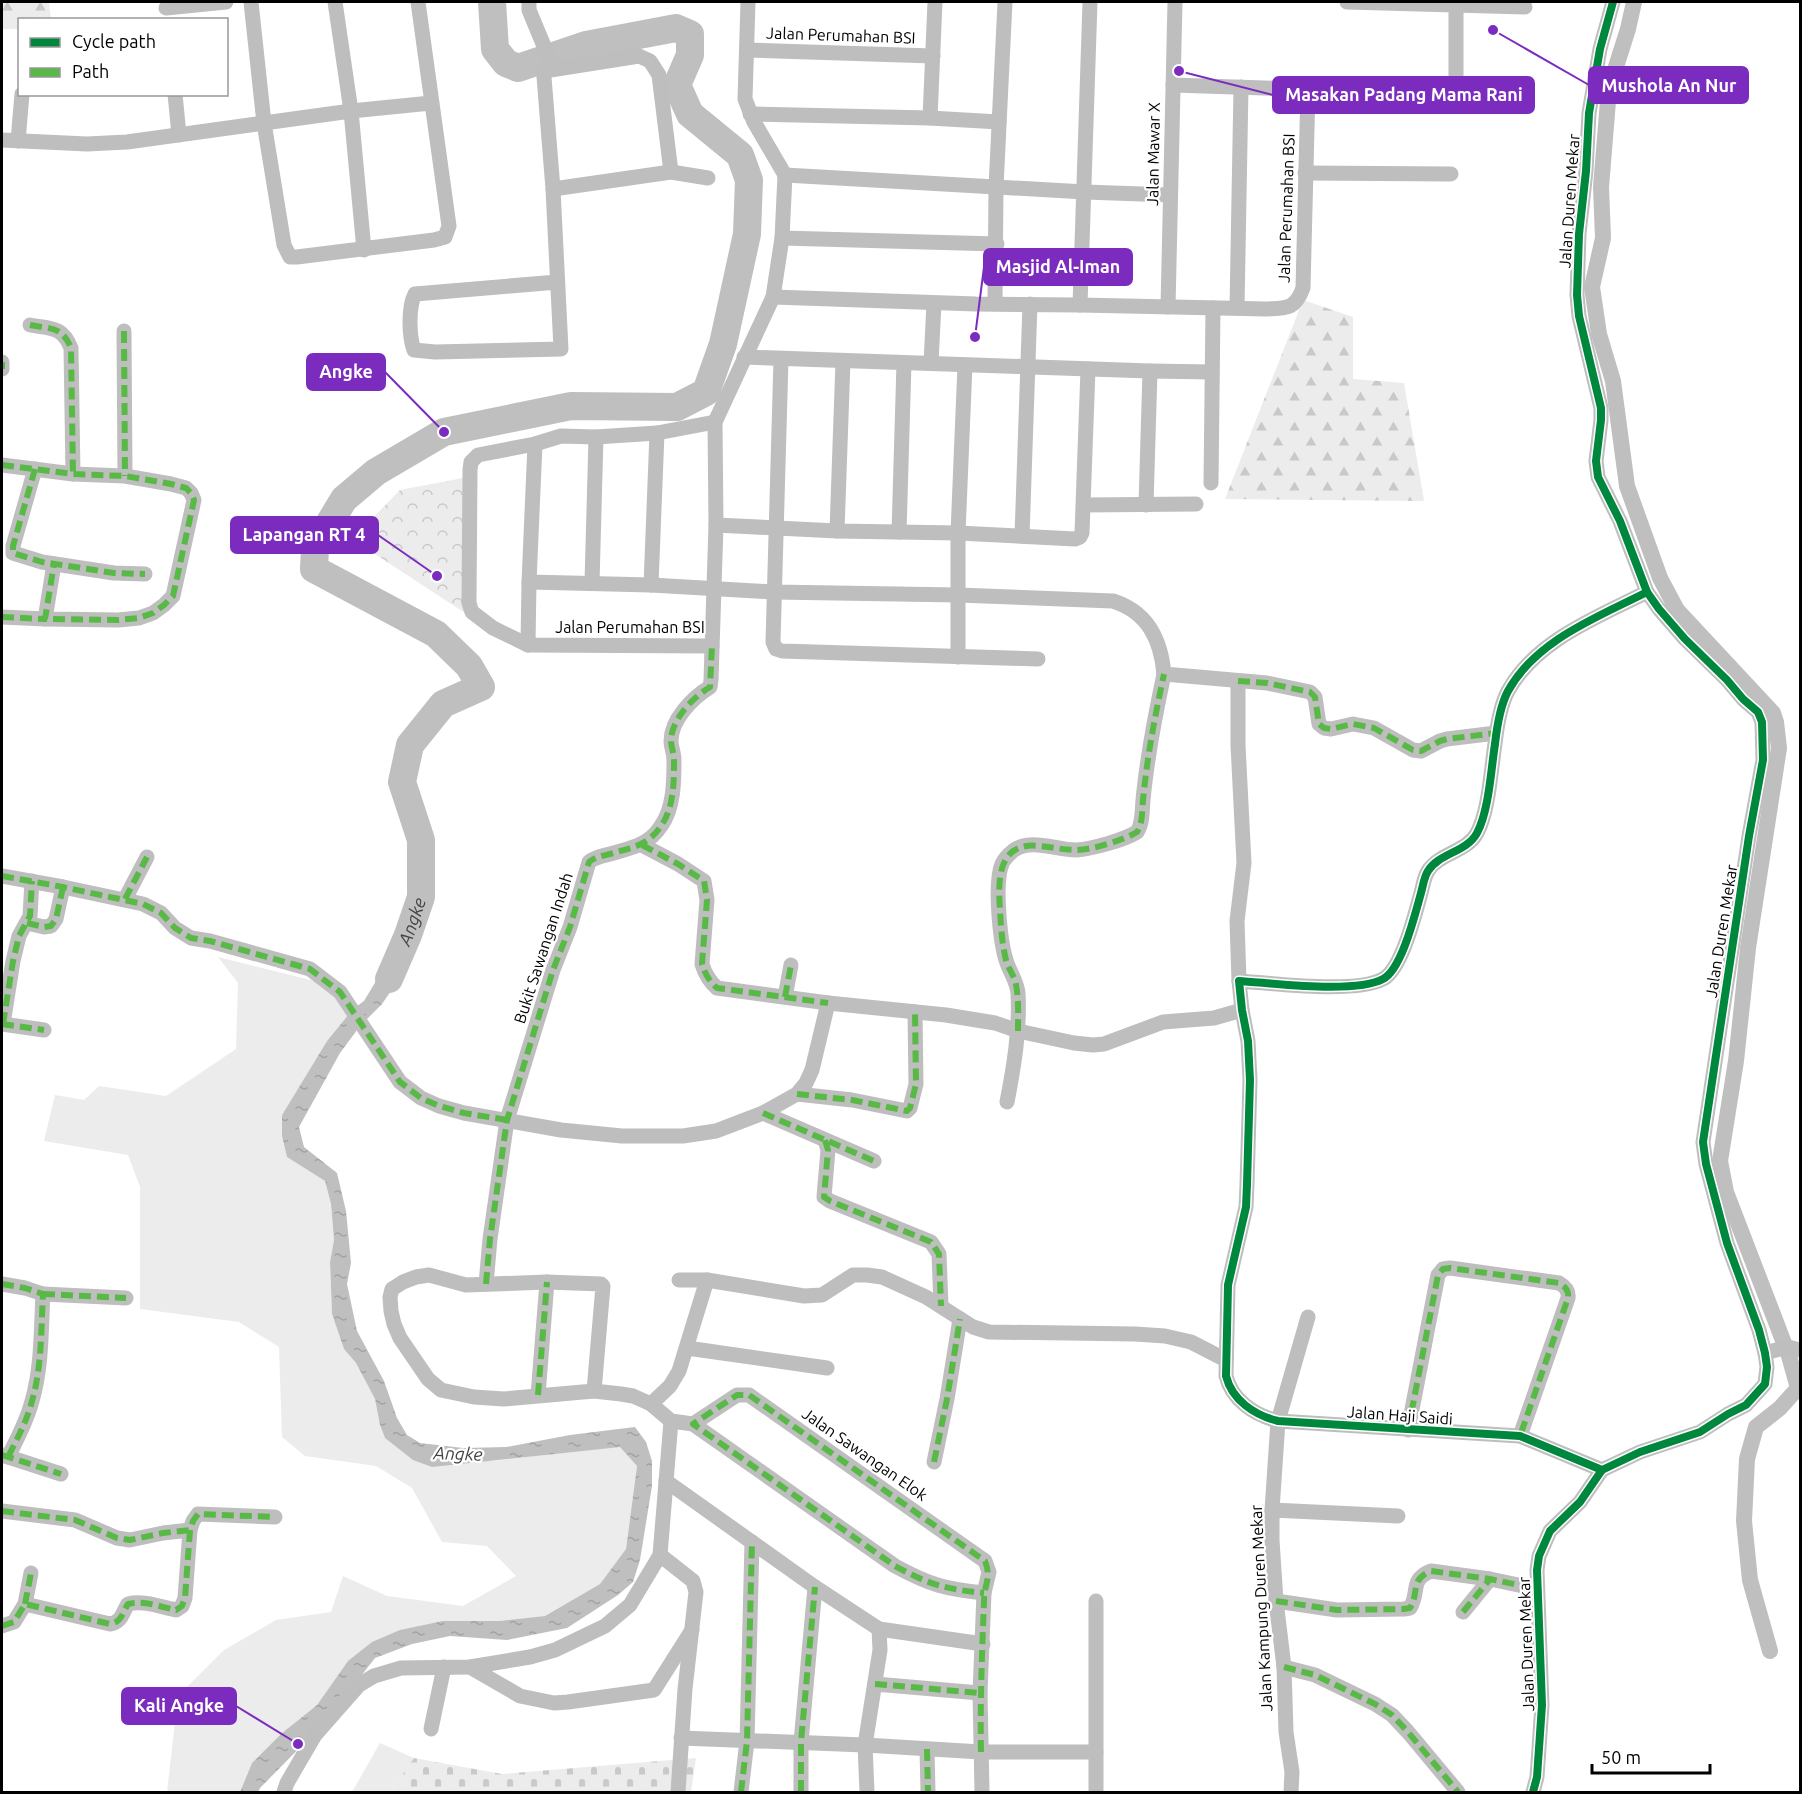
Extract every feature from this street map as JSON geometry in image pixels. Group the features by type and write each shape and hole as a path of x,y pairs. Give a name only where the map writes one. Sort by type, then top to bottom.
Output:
{"street":[{"path":"167,10 225,2"},
{"path":"251,2 264,123 284,245 290,256 297,257 434,240 445,237 448,232 417,2"},
{"path":"335,2 351,111 364,250"},
{"path":"529,2 529,10 543,42 548,67 544,82 553,189 558,282 561,349 435,352 414,350 410,340 411,300 415,294 558,282"},
{"name":"Jalan Perumahan BSI","path":"748,2 745,99 750,114"},
{"name":"Jalan Perumahan BSI","path":"930,118 934,2"},
{"path":"995,304 996,187 1005,2"},
{"path":"1080,305 1090,2"},
{"name":"Jalan Mawar X","path":"1168,307 1175,2"},
{"path":"1347,2 1525,7"},
{"name":"Jalan Duren Mekar","path":"1533,1792 1537,1777 1542,1705 1537,1570 1539,1556 1550,1531 1580,1502 1602,1470 1640,1452 1700,1432 1746,1405 1765,1384 1767,1367 1767,1352 1727,1244 1706,1164 1703,1142 1749,836 1764,760 1762,722 1758,712 1685,639 1647,592 1620,520 1598,477 1596,461 1601,408 1579,316 1577,295 1579,234 1589,113 1612,2"},
{"path":"1456,6 1456,94"},
{"name":"Jalan Perumahan BSI","path":"748,50 933,56"},
{"path":"548,67 639,56 650,61 659,75 671,172"},
{"path":"1173,85 1521,96"},
{"path":"1237,308 1240,87"},
{"name":"Jalan Perumahan BSI","path":"773,297 934,303 1213,308 1291,307 1298,300 1303,288 1308,89"},
{"path":"18,141 22,96"},
{"path":"175,96 179,135"},
{"path":"2,140 87,144 127,142 351,111 431,103"},
{"path":"750,114 999,122"},
{"path":"750,114 785,176 1170,195"},
{"path":"553,189 671,172 708,178"},
{"path":"1305,173 1451,174"},
{"name":"Jalan Perumahan BSI","path":"715,422 657,434 561,436 535,444 478,455 471,462 470,470 469,603 472,612 499,633 528,645 712,646 716,525 715,422 773,297 782,237 785,176"},
{"path":"782,237 997,244"},
{"path":"931,363 934,303"},
{"path":"1022,536 1030,304"},
{"path":"1211,483 1213,308"},
{"path":"30,325 59,330 67,338 71,348 73,474"},
{"path":"124,331 125,476"},
{"path":"744,357 1212,372"},
{"path":"782,359 774,592 773,642 776,649 1038,659"},
{"path":"837,531 843,361"},
{"path":"899,532 904,363"},
{"path":"958,657 958,532 965,365"},
{"path":"716,525 837,531 958,532 1075,539 1080,537 1084,505 1088,369"},
{"path":"1146,505 1150,371"},
{"path":"651,585 657,434"},
{"path":"592,583 596,437"},
{"path":"528,645 535,444"},
{"path":"2,465 73,474 125,476 171,484 186,489 194,500 174,596 153,613 139,618 118,620 2,617"},
{"path":"35,470 13,550 15,554 54,564 114,573 145,574"},
{"path":"1084,505 1196,504"},
{"path":"45,619 54,564"},
{"path":"529,582 651,585 774,592 958,595 1113,601 1126,605 1147,622 1156,639 1164,674 1152,726 1141,823 1137,832 1083,849 1022,846 1006,857 1001,866 998,887 1002,937 1007,963 1017,986 1018,1031 1007,1102"},
{"path":"1239,981 1323,987 1367,985 1385,978 1398,963 1428,871 1440,859 1464,847 1477,834 1485,814 1496,733 1508,692 1519,674 1541,652 1567,633 1647,592"},
{"path":"712,646 710,687 684,709 671,740 674,758 670,805 661,827 642,845 678,864 704,882 707,900 702,964 704,972 717,988 995,1023 1018,1031 1074,1043 1100,1045 1163,1022 1214,1018 1242,1010"},
{"path":"1164,674 1267,683 1310,692 1315,697 1319,724 1324,728 1331,729 1353,724 1374,728 1413,750 1421,751 1447,739 1496,733"},
{"path":"679,1280 707,1280 804,1296 822,1295 853,1275 882,1277 926,1297 973,1327 989,1332 1166,1336 1191,1342 1226,1360 1228,1285 1241,1234 1247,1196 1250,1080 1248,1041 1239,981 1237,921 1244,863 1238,745 1238,681"},
{"name":"Bukit Sawangan Indah","path":"486,1284 507,1120 589,862 597,857 642,845"},
{"path":"125,899 147,857"},
{"path":"2,876 125,899 154,908 175,928 191,938 210,941 310,969 340,992 400,1082 421,1098 464,1113 561,1130 612,1136 683,1136 716,1131 764,1113 797,1094 806,1083 812,1070 828,1003"},
{"path":"32,881 30,916 19,936 2,1024 44,1030"},
{"path":"27,923 44,927 51,926 56,919 63,887"},
{"path":"785,998 790,965"},
{"path":"797,1094 852,1100 907,1111 910,1108 916,1084 915,1012"},
{"path":"764,1113 874,1161"},
{"path":"825,1140 828,1150 824,1197 931,1242 939,1254 941,1306"},
{"path":"1408,1430 1435,1284 1443,1269 1450,1268 1559,1283 1568,1290 1568,1298 1520,1436"},
{"path":"594,1392 603,1286 547,1282 466,1285 429,1275 416,1276 392,1289 390,1297 394,1324 400,1338 428,1379 441,1390 474,1398 504,1399 594,1392 633,1396 651,1404 671,1421 693,1424 895,1566 937,1586 984,1593"},
{"path":"651,1404 670,1386 679,1371 707,1280"},
{"path":"538,1395 547,1282"},
{"path":"2,1284 25,1287 43,1294 126,1298"},
{"path":"43,1294 38,1372 33,1400 28,1416 5,1456 61,1474"},
{"name":"Jalan Kampung Duren Mekar","path":"1292,1792 1292,1772 1286,1732 1284,1667 1276,1601 1272,1510 1278,1421 1308,1317"},
{"path":"934,1462 960,1318"},
{"path":"687,1348 827,1368"},
{"path":"1767,1352 1794,1348"},
{"name":"Jalan Haji Saidi","path":"1226,1360 1227,1382 1234,1396 1258,1414 1278,1421 1520,1436 1602,1470"},
{"name":"Jalan Sawangan Elok","path":"693,1424 737,1395 749,1395 985,1561 989,1572 984,1593 980,1692 982,1792"},
{"path":"284,1792 315,1735 358,1685 374,1676 401,1668 470,1667 555,1650 605,1626 630,1605 660,1555 671,1421"},
{"path":"666,1481 814,1587 879,1629 983,1644"},
{"path":"1272,1510 1398,1516"},
{"path":"2,1511 75,1521 117,1539 130,1540 190,1530"},
{"path":"25,1604 110,1624 120,1619 128,1604 141,1602 176,1610 182,1606 185,1598 190,1530 192,1521 198,1514 275,1517"},
{"path":"741,1792 747,1741 752,1542"},
{"path":"660,1555 693,1581 696,1592 685,1689 678,1792"},
{"path":"1276,1601 1337,1610 1410,1608 1418,1579 1431,1571 1490,1579 1537,1589"},
{"path":"2,1626 14,1622 25,1604 31,1573"},
{"path":"1463,1612 1490,1579"},
{"path":"801,1792 801,1742 814,1587"},
{"path":"1096,1601 1096,1792"},
{"path":"867,1792 865,1745 880,1650 879,1629"},
{"path":"654,1690 692,1630"},
{"path":"470,1667 520,1696 554,1703 654,1690 685,1689"},
{"path":"1284,1667 1315,1674 1392,1715 1458,1792"},
{"path":"431,1729 444,1668"},
{"path":"875,1684 980,1692"},
{"path":"681,1738 981,1752 1096,1752"},
{"path":"927,1749 928,1792"}],"green space":[{"path":"2,2 49,2 51,18 18,18 18,29 2,29"},
{"path":"1303,300 1353,317 1353,379 1404,383 1424,501 1225,499"},
{"path":"463,478 465,613 352,539 400,490"},
{"path":"218,957 323,983 353,1009 327,1041 282,1115 282,1136 287,1157 325,1181 331,1204 334,1240 330,1262 332,1314 344,1349 356,1363 375,1399 385,1438 493,1461 620,1446 637,1466 626,1549 600,1584 545,1616 499,1621 348,1661 317,1705 281,1734 252,1763 240,1792 167,1792 178,1696 224,1650 276,1620 331,1612 343,1576 387,1596 463,1606 516,1576 487,1546 442,1542 412,1488 376,1466 305,1456 282,1437 279,1347 239,1322 140,1309 140,1187 128,1155 44,1141 55,1095 84,1100 99,1086 166,1096 236,1049 238,983"},
{"path":"380,1743 414,1758 391,1792 352,1792"},
{"path":"414,1758 502,1774 696,1758 691,1792 391,1792"}],"water":[{"path":"400,941 409,946 395,985 382,1004 360,1026 340,1053 299,1127 304,1147 337,1173 346,1211 351,1263 347,1284 357,1331 384,1381 397,1418 407,1435 420,1443 463,1448 506,1447 570,1435 635,1427 646,1442 652,1461 652,1486 640,1560 633,1582 618,1595 567,1628 507,1640 450,1636 412,1644 375,1658 325,1722 258,1792 240,1792 252,1763 281,1734 317,1705 348,1661 372,1642 400,1630 443,1621 499,1621 545,1616 600,1584 626,1549 637,1466 620,1447 432,1467 413,1460 385,1438 375,1399 356,1363 344,1349 332,1314 330,1262 334,1240 331,1204 325,1181 287,1157 282,1136 282,1115 327,1041 353,1009 364,1001"}],"waterway":[{"name":"Angke","path":"389,979 421,897 421,840 402,782 410,745 443,704 481,687 469,666 436,634 314,569 315,547 344,499 376,472 444,432 571,406 677,407 706,392 723,344 747,234 749,180 740,155 690,114 677,85 690,55 690,34 676,28 586,45 518,68 506,63 495,49 492,2"},
{"path":"1634,2 1609,89 1601,187 1603,238 1592,287 1599,334 1613,381 1627,486 1660,578 1677,610 1773,713 1779,748 1748,948 1736,1061 1720,1161 1726,1192 1789,1356 1798,1388 1780,1408 1756,1427 1747,1459 1744,1521 1750,1580 1770,1651"}],"marked path":[{"path":"30,325 60,332 71,348 73,474"},
{"path":"124,331 125,476"},
{"path":"2,362 2,369"},
{"path":"2,465 73,474 125,476 171,484 186,488 191,493 194,500 173,596 153,613 139,618 118,620 45,619 54,564"},
{"path":"35,469 13,553 42,562 114,573 145,574"},
{"path":"2,617 45,619"},
{"path":"486,1284 507,1120 589,862 644,842 656,833 665,819 671,803 673,785 672,733 684,710 710,687 712,646"},
{"path":"1018,1031 1017,991 1006,960 1001,929 999,887 1003,865 1015,850 1026,846 1083,850 1108,844 1137,832 1141,821 1149,752 1164,674"},
{"path":"1238,681 1267,683 1310,692 1315,697 1319,724 1324,728 1331,729 1353,724 1374,728 1413,750 1421,751 1447,739 1496,733"},
{"path":"642,845 704,881 707,900 702,964 704,971 717,988 828,1003"},
{"path":"125,899 147,857"},
{"path":"2,876 143,904 161,913 175,928 191,938 210,941 310,969 340,992 400,1082 421,1098 439,1106 464,1113 507,1120"},
{"path":"3,1024 19,936 30,916 32,881"},
{"path":"27,923 44,927 51,926 56,919 63,887"},
{"path":"785,997 791,965"},
{"path":"797,1094 852,1100 907,1111 910,1108 916,1084 915,1012"},
{"path":"2,1024 44,1030"},
{"path":"763,1113 874,1161"},
{"path":"825,1140 828,1150 824,1197 931,1242 939,1254 941,1306"},
{"path":"1408,1430 1438,1275 1443,1269 1450,1268 1559,1283 1567,1291 1568,1298 1520,1436"},
{"path":"538,1395 547,1282"},
{"path":"2,1284 43,1294 38,1375 22,1430 8,1457"},
{"path":"43,1294 126,1298"},
{"path":"934,1462 960,1319"},
{"path":"981,1752 983,1621 984,1596 988,1577 985,1561 749,1395 737,1395 693,1424 895,1566 938,1585 984,1593"},
{"path":"2,1455 61,1474"},
{"path":"2,1511 75,1520 117,1538 130,1540 190,1530"},
{"path":"2,1626 14,1622 25,1604 110,1624 119,1619 128,1604 146,1603 176,1610 182,1606 185,1598 190,1530 198,1514 275,1517"},
{"path":"741,1792 747,1741 752,1542"},
{"path":"1276,1601 1337,1610 1410,1608 1417,1582 1431,1571 1490,1579 1537,1589"},
{"path":"25,1604 31,1573"},
{"path":"1463,1612 1490,1579"},
{"path":"801,1792 801,1742 815,1587"},
{"path":"1284,1667 1315,1675 1375,1704 1392,1715 1458,1792"},
{"path":"875,1684 980,1693"},
{"path":"927,1749 928,1792"}],"cycle path":[{"path":"1533,1792 1537,1777 1542,1705 1537,1570 1539,1556 1550,1531 1580,1502 1602,1470 1640,1452 1700,1432 1746,1405 1765,1384 1767,1367 1759,1330 1727,1243 1706,1164 1703,1142 1749,836 1763,760 1762,722 1758,712 1685,639 1647,592 1620,521 1598,477 1596,461 1601,408 1579,316 1577,295 1579,234 1589,113 1600,49 1613,2"},
{"path":"1602,1470 1520,1436 1278,1421 1261,1415 1245,1405 1233,1392 1226,1376 1228,1285 1246,1207 1250,1080 1248,1041 1239,981 1334,987 1353,986 1383,979 1390,973 1407,940 1428,871 1439,860 1467,844 1477,833 1481,824 1487,802 1501,710 1508,691 1520,673 1551,644 1589,621 1647,592"}],"place":[{"name":"Mushola An Nur","path":"1493,30"},
{"name":"Masakan Padang Mama Rani","path":"1179,71"},
{"name":"Masjid Al-Iman","path":"975,337"},
{"name":"Angke","path":"444,432"},
{"name":"Lapangan RT 4","path":"437,576"},
{"name":"Kali Angke","path":"298,1744"}]}
